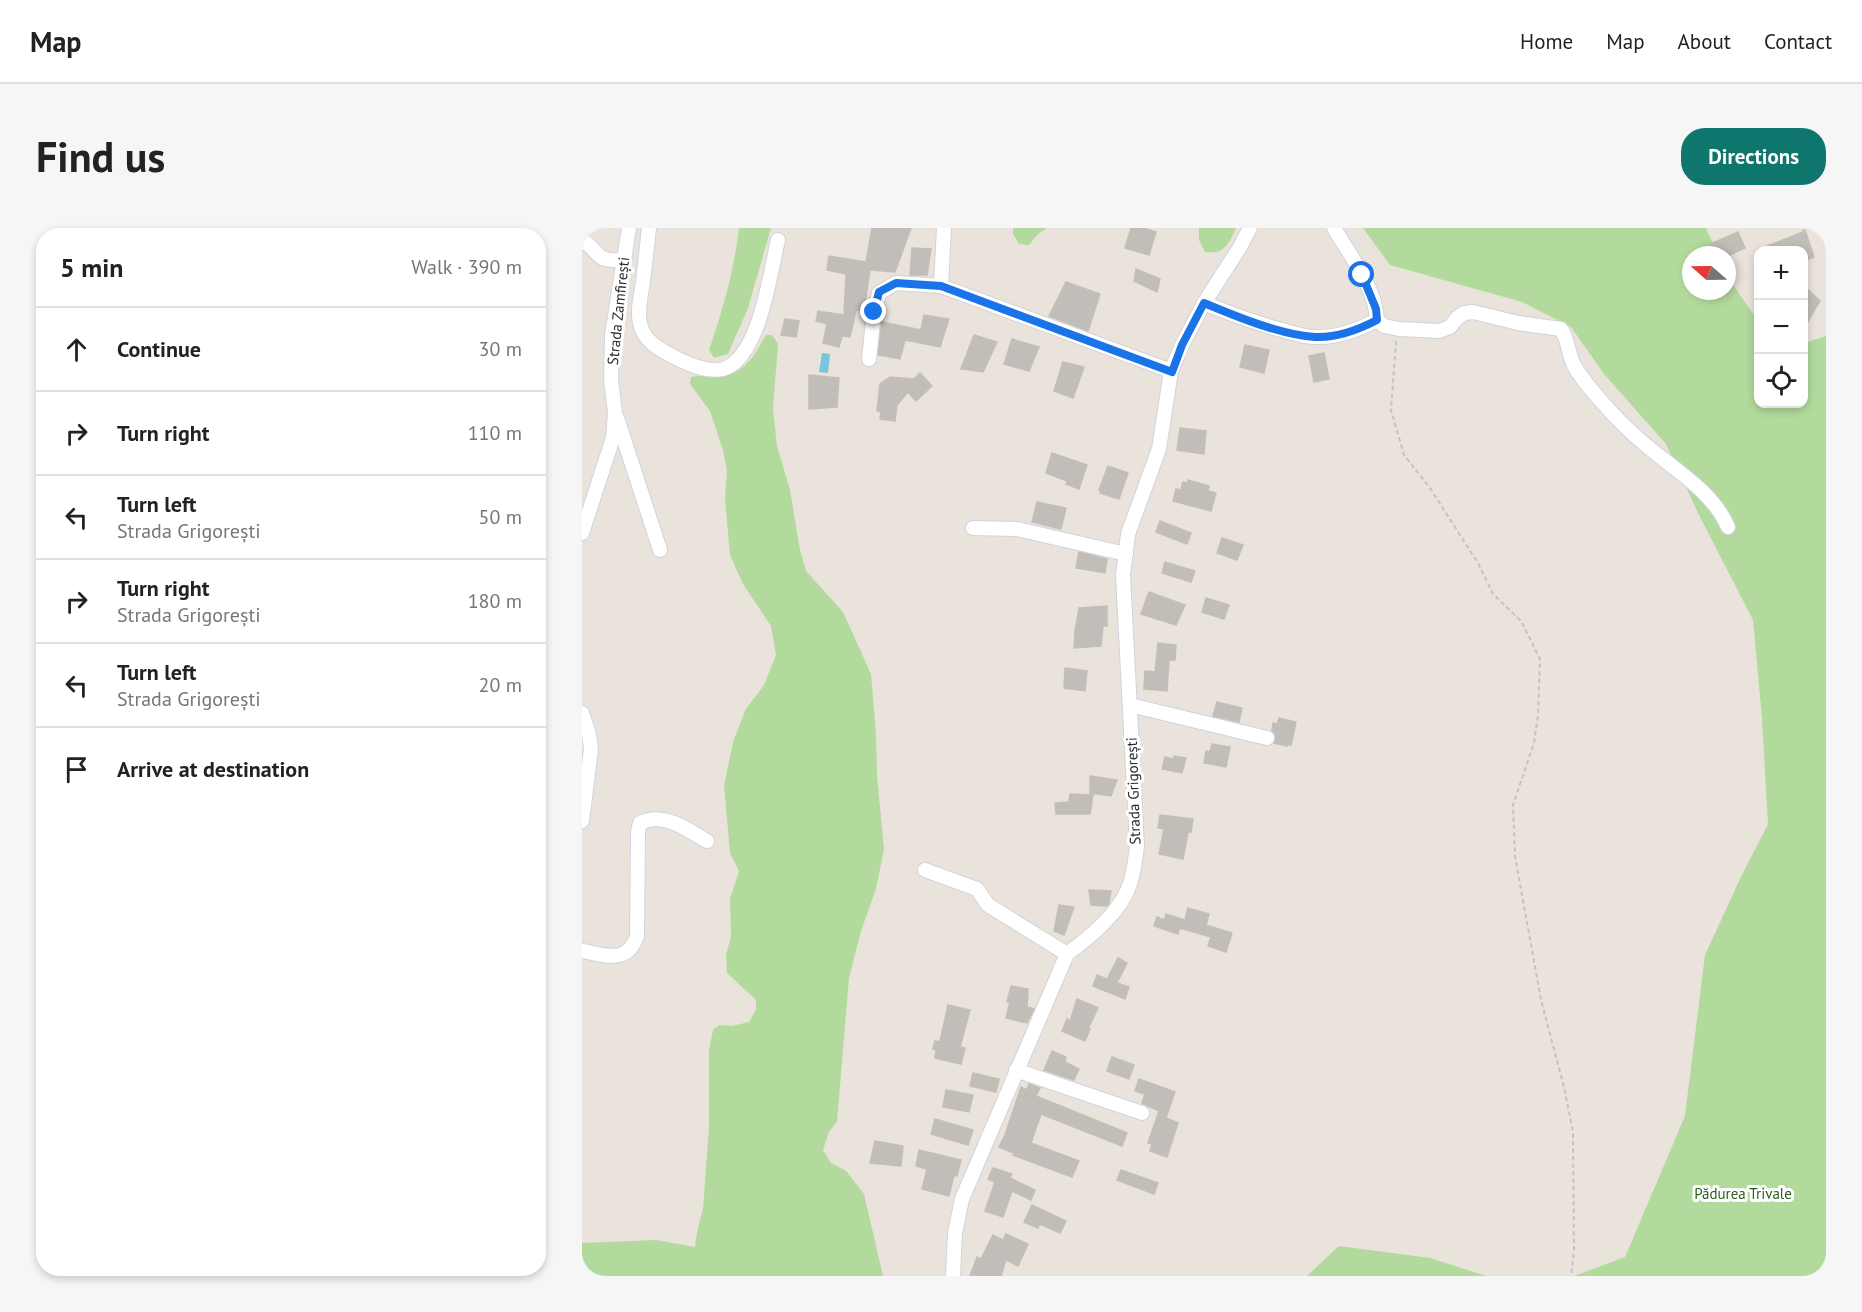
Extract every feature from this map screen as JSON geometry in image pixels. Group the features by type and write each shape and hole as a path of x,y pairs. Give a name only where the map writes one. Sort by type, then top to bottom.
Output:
{"street":[{"name":"Strada Zamfirești","path":"582,533 613,438 615,413 611,379 612,334 628,228"},
{"path":"649,228 640,301 639,323 644,336 660,349 690,365 712,370 728,367 741,357 748,344 762,313 777,240"},
{"path":"941,286 944,228"},
{"name":"Strada Grigorești","path":"953,1276 955,1233 962,1199 1068,954 1120,906 1131,883 1137,846 1123,575 1128,534 1159,449 1172,372 1182,345 1204,303 1250,228"},
{"path":"1334,228 1362,275 1371,293 1377,320 1384,326 1396,329 1439,331 1450,327 1464,313 1473,312 1518,323 1561,329 1566,336 1567,347 1574,365 1611,412 1714,502 1728,527"},
{"path":"582,240 598,256 610,261 623,260"},
{"path":"869,358 874,312 879,292 896,283 941,286 1172,372"},
{"path":"1204,303 1240,318 1315,337 1361,329 1377,320"},
{"path":"615,413 660,550"},
{"path":"972,528 1017,529 1125,554"},
{"path":"1130,705 1267,738"},
{"path":"582,713 591,748 582,821"},
{"path":"582,951 617,957 627,953 634,946 638,936 638,832 640,823 659,819 680,825 707,841"},
{"path":"925,870 977,889 988,905 1068,954"},
{"path":"1016,1070 1142,1113"}],"path":[{"path":"1396,329 1391,410 1404,455 1436,497 1478,563 1493,594 1521,621 1540,659 1538,716 1534,743 1513,805 1515,855 1541,1000 1574,1132 1574,1250 1571,1276"}],"green space":[{"path":"739,228 771,228 748,308 728,354 714,358 709,350 727,290"},
{"path":"1013,228 1047,228 1029,245 1019,244 1013,234"},
{"path":"1199,228 1236,228 1225,247 1217,252 1205,252 1199,240"},
{"name":"Pădurea Trivale","path":"1363,228 1706,228 1714,246 1682,246 1682,300 1736,300 1736,289 1754,315 1754,408 1808,408 1808,342 1826,336 1826,1276 1574,1276 1625,1257 1685,1116 1705,955 1768,824 1753,620 1700,517 1666,444 1604,374 1571,327 1522,302 1390,265"},
{"path":"766,335 772,335 778,344 773,409 777,446 790,490 800,550 806,571 843,612 871,674 884,849 876,889 861,931 849,978 837,1122 829,1132 823,1150 831,1163 846,1171 864,1194 883,1276 582,1276 582,1243 656,1240 695,1247 703,1209 709,1128 709,1051 713,1030 719,1025 732,1026 749,1022 756,1010 756,1000 727,973 726,955 731,937 730,899 739,871 730,853 724,785 734,739 746,709 764,685 776,655 771,626 743,584 730,555 725,499 727,471 723,450 710,411 690,384 691,377 728,375 736,372 753,357"},
{"path":"1339,1246 1430,1258 1486,1276 1307,1276"}],"water":[{"path":"822,353 830,354 828,373 819,372"}],"building":[{"path":"872,228 911,228 895,272 870,270 864,311 856,310 850,337 842,336 839,347 823,343 827,324 816,321 818,311 844,315 846,274 827,270 829,256 866,262"},
{"path":"1131,228 1143,228 1156,232 1149,255 1125,248"},
{"path":"1805,230 1814,257 1808,259 1808,246 1767,246"},
{"path":"1738,232 1745,248 1736,252 1736,246 1706,246"},
{"path":"912,248 931,249 927,275 910,275"},
{"path":"1136,269 1160,279 1157,292 1134,281"},
{"path":"1066,282 1100,294 1088,331 1049,316"},
{"path":"1808,290 1820,301 1808,321"},
{"path":"924,315 949,319 940,347 905,340 900,359 878,355 882,322 921,330"},
{"path":"785,319 799,321 796,337 781,335"},
{"path":"974,335 997,342 983,372 961,369"},
{"path":"1012,339 1039,347 1029,371 1004,364"},
{"path":"1245,345 1269,350 1264,373 1240,367"},
{"path":"1324,353 1329,379 1314,382 1309,356"},
{"path":"1063,362 1084,367 1073,398 1054,391"},
{"path":"920,373 932,386 916,401 908,392 897,405 895,421 880,419 881,412 877,411 880,384 890,377 914,379"},
{"path":"809,375 839,378 837,407 809,409"},
{"path":"1180,428 1206,431 1204,454 1177,450"},
{"path":"1052,453 1087,465 1079,489 1066,484 1067,481 1046,473"},
{"path":"1108,466 1128,473 1119,499 1100,493 1099,490"},
{"path":"1188,480 1209,486 1208,491 1216,493 1211,511 1173,501 1176,489 1181,490 1183,482 1188,483"},
{"path":"1037,502 1066,508 1061,529 1032,522"},
{"path":"1160,521 1191,533 1187,544 1156,532"},
{"path":"1222,538 1243,545 1237,560 1217,553"},
{"path":"1079,552 1107,559 1105,573 1076,568"},
{"path":"1165,562 1195,571 1191,582 1162,573"},
{"path":"1149,592 1185,605 1176,625 1141,614"},
{"path":"1206,598 1229,605 1224,619 1202,612"},
{"path":"1107,606 1107,626 1103,626 1101,646 1074,648 1079,608"},
{"path":"1158,643 1176,645 1175,660 1169,660 1167,691 1144,689 1145,671 1155,672"},
{"path":"1065,668 1087,671 1085,691 1064,688"},
{"path":"1217,702 1242,708 1239,722 1213,716"},
{"path":"1279,718 1296,722 1291,745 1274,743 1276,736 1272,730 1273,723 1277,724"},
{"path":"1212,744 1230,747 1226,767 1204,763 1206,751 1210,752"},
{"path":"1174,756 1186,758 1182,773 1162,769 1165,757 1173,759"},
{"path":"1090,776 1117,780 1111,796 1090,793"},
{"path":"1070,794 1093,795 1090,814 1056,814 1055,803 1069,802"},
{"path":"1160,815 1193,819 1183,859 1159,854 1164,829 1158,828"},
{"path":"1089,890 1111,891 1107,906 1091,905"},
{"path":"1059,905 1074,907 1064,935 1054,931"},
{"path":"1188,908 1209,914 1206,925 1232,933 1226,952 1208,946 1211,937 1180,928 1178,934 1154,926 1157,917 1164,920 1166,914 1185,920"},
{"path":"1118,958 1127,963 1117,983 1129,987 1125,999 1093,986 1097,975 1107,979"},
{"path":"1011,986 1028,989 1027,1007 1034,1009 1027,1023 1006,1018"},
{"path":"1077,999 1098,1008 1085,1041 1062,1031 1067,1019 1070,1021"},
{"path":"948,1005 970,1010 960,1047 965,1048 961,1064 935,1058 936,1050 933,1049 935,1041 940,1042"},
{"path":"1052,1051 1066,1057 1065,1062 1079,1069 1074,1080 1044,1070"},
{"path":"1112,1057 1134,1065 1129,1079 1107,1071"},
{"path":"973,1073 999,1079 996,1092 970,1086"},
{"path":"1139,1079 1175,1092 1166,1118 1178,1123 1167,1157 1150,1151 1152,1144 1148,1143 1159,1111 1142,1103 1145,1094 1135,1091"},
{"path":"1029,1084 1040,1088 1036,1096 1127,1133 1122,1146 1041,1114 1031,1143 1079,1161 1072,1177 1013,1155 1014,1153 999,1147 1021,1087 1027,1090"},
{"path":"946,1090 973,1095 969,1112 943,1107"},
{"path":"935,1119 973,1130 968,1145 931,1134"},
{"path":"875,1141 903,1146 901,1166 870,1163"},
{"path":"919,1150 961,1160 957,1176 954,1175 949,1196 922,1189 927,1169 916,1166"},
{"path":"993,1168 1012,1174 1010,1178 1035,1190 1031,1200 1012,1191 1003,1217 985,1211 995,1182 988,1179"},
{"path":"1121,1170 1158,1183 1154,1194 1117,1180"},
{"path":"1032,1205 1066,1221 1060,1233 1040,1224 1038,1228 1024,1222"},
{"path":"1006,1234 1028,1244 1018,1266 1006,1260 1001,1276 970,1276 977,1257 981,1259 993,1235 1003,1240"}],"route":[{"path":"874,312 879,292 896,283 941,286 1172,372 1182,345 1204,303 1240,318 1315,337 1361,329 1377,320 1371,293 1362,275"}]}
